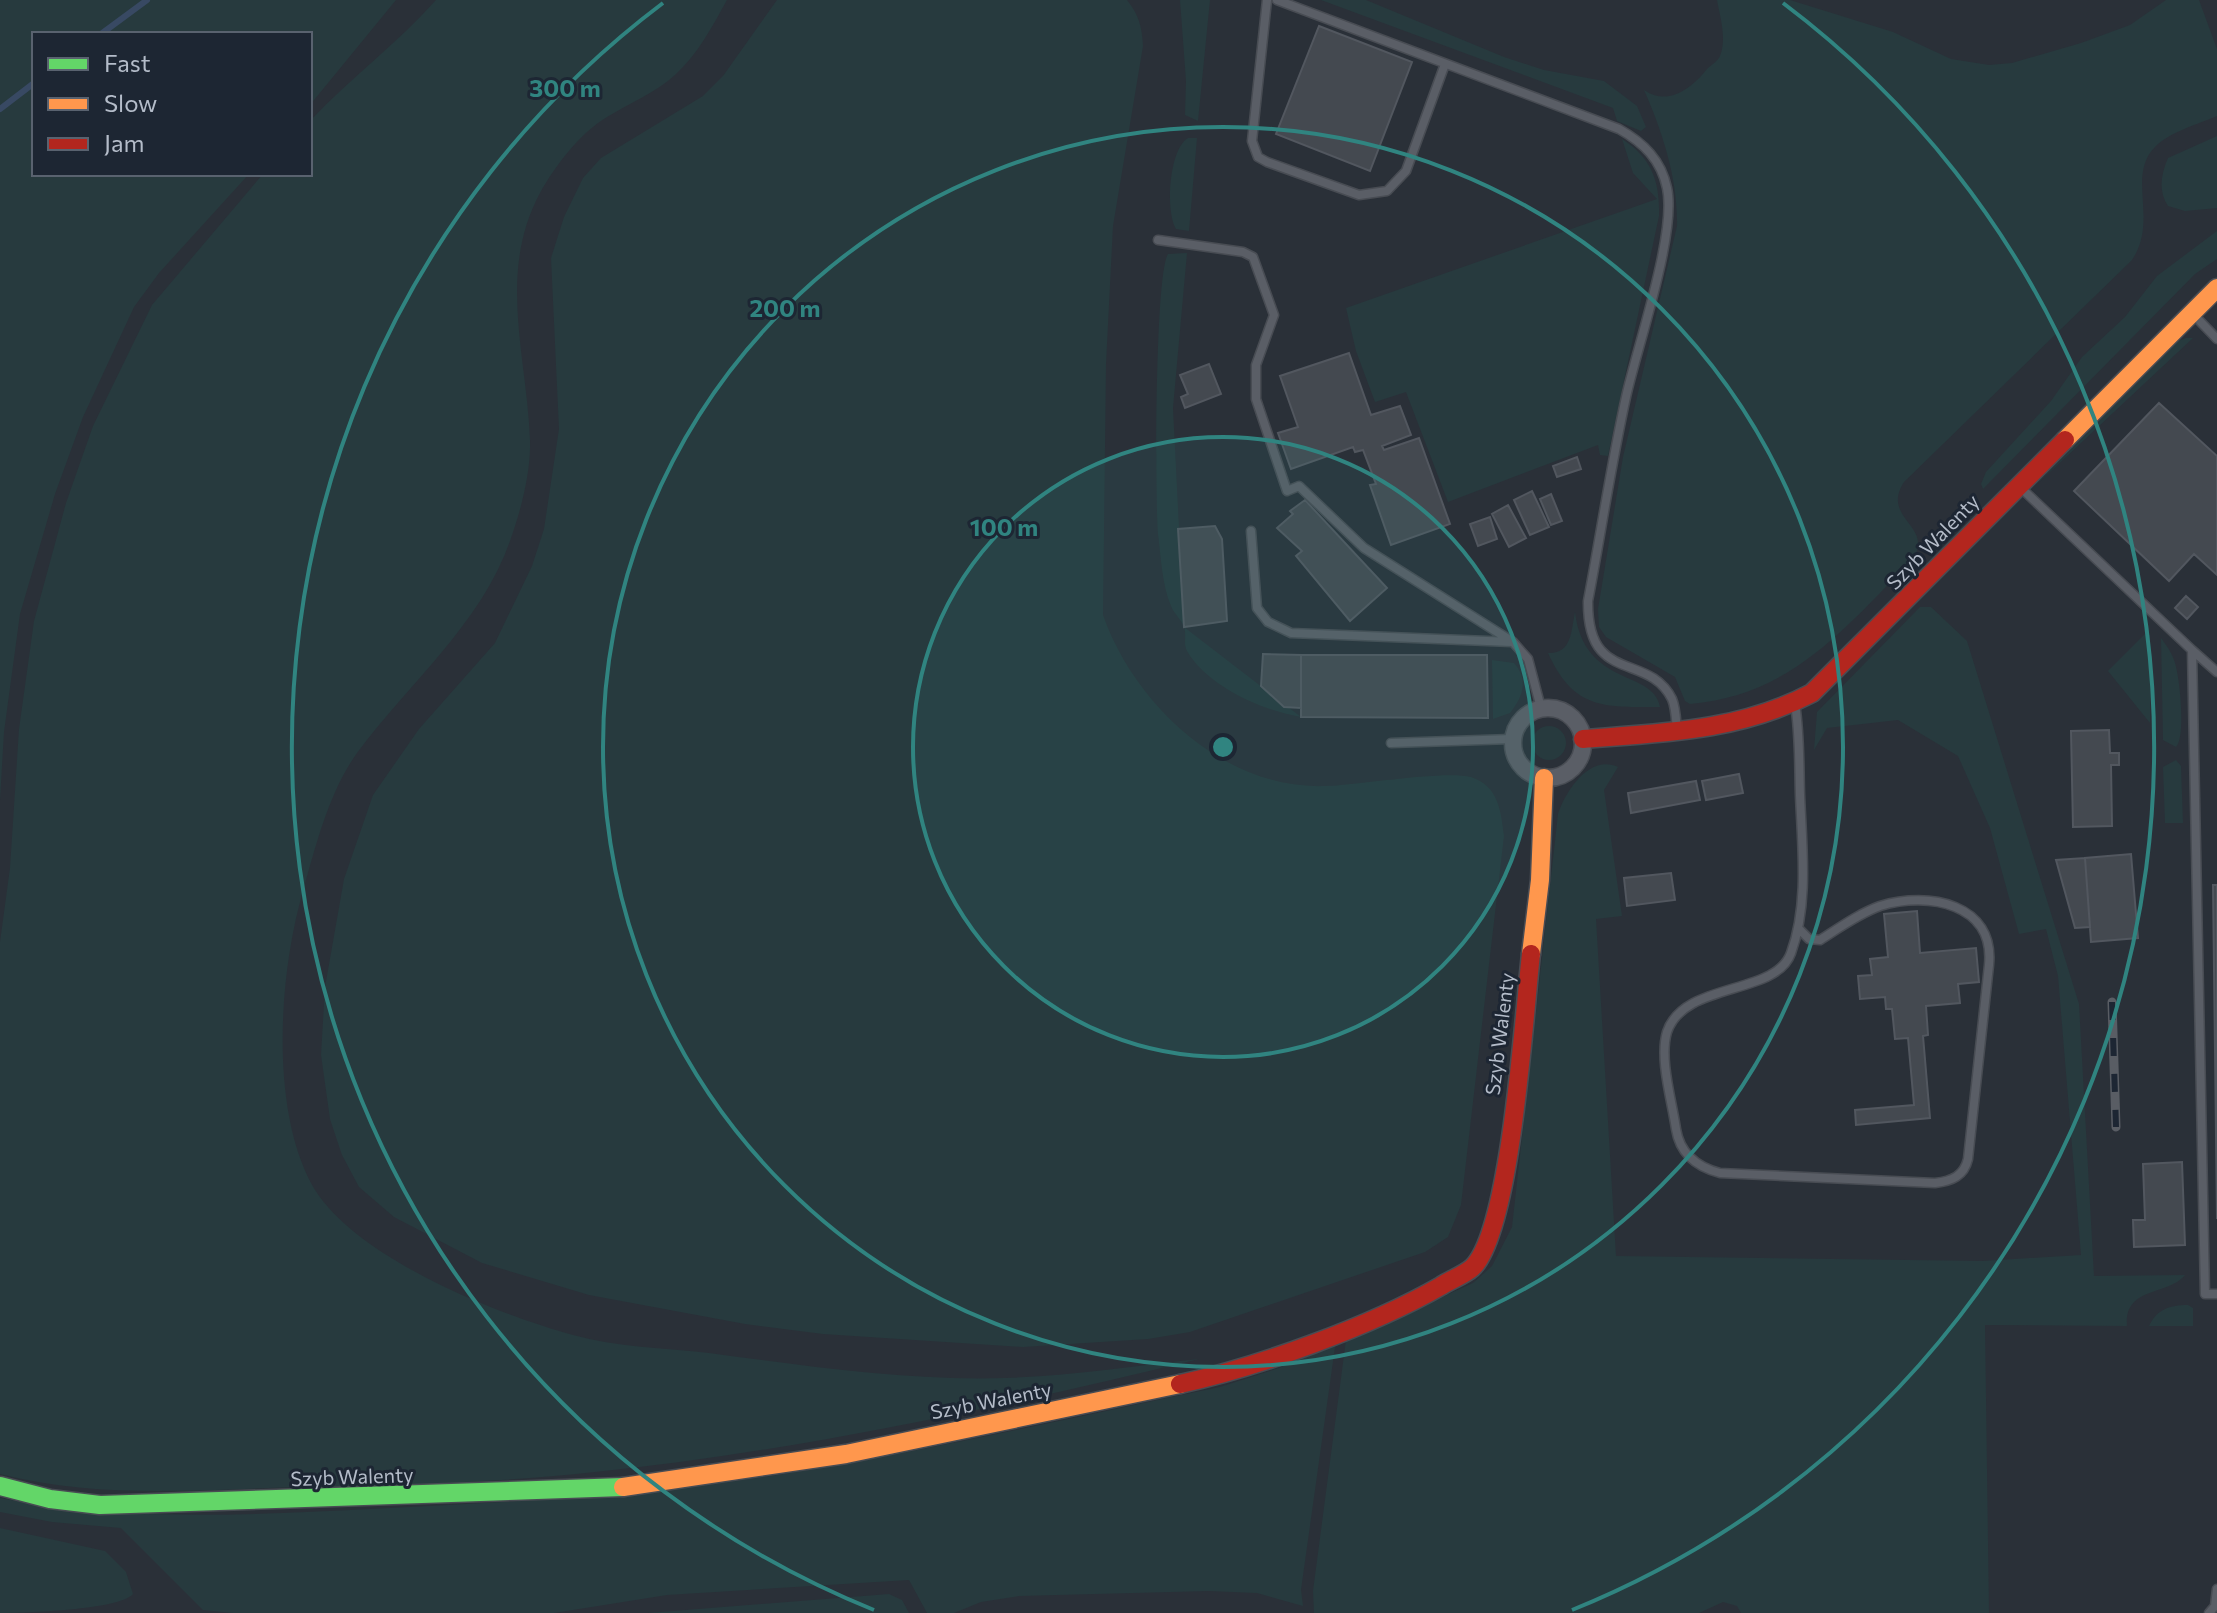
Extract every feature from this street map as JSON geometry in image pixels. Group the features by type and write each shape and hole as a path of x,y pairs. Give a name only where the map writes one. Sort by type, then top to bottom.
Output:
{"street":[{"name":"Szyb Walenty","path":"1583,739 1728,724 1795,703 1831,678 2217,288"},
{"path":"1541,708 1564,711 1580,728 1583,739 1582,750 1573,768 1555,778 1533,776 1517,761 1512,739 1521,719 1541,708"},
{"name":"Szyb Walenty","path":"0,1486 50,1499 100,1505 542,1492 630,1486 846,1454 1202,1379 1409,1304 1473,1267 1488,1242 1502,1202 1540,880 1544,778"}],"lane":[{"path":"1267,0 1252,141 1254,151 1267,162 1359,195 1387,191 1406,171 1445,64"},
{"path":"1277,0 1619,129 1651,152 1661,169 1669,210 1665,239 1626,397 1588,601 1588,625 1595,645 1613,662 1663,687 1673,701 1677,731"},
{"path":"1158,240 1243,252 1259,265 1274,315 1254,382 1287,491 1299,486 1364,548 1513,642 1528,659 1541,708"},
{"path":"2191,312 2217,339"},
{"path":"2018,486 2217,672"},
{"path":"1251,531 1257,608 1268,622 1291,633 1513,642"},
{"path":"2192,650 2205,1294 2217,1294"},
{"path":"1795,703 1803,876 1798,928 1786,964 1768,976 1715,993 1693,1005 1670,1026 1666,1057 1681,1148 1695,1163 1720,1173 1935,1183 1957,1177 1966,1168 1968,1159 1989,965 1989,945 1980,922 1957,907 1920,901 1881,906 1820,940 1809,939 1798,928"},
{"path":"1391,743 1512,739"},
{"path":"2209,1613 2215,1606 2217,1589"}],"green space":[{"path":"0,0 396,0 312,103 312,32 32,32 32,176 247,176 159,273 134,307 83,417 55,494 20,614 4,732 0,800"},
{"path":"436,0 727,0 698,49 675,75 651,93 597,124 569,151 540,193 527,223 517,284 530,453 514,529 497,571 481,599 347,768 324,819 295,924 284,999 284,1078 298,1151 311,1183 330,1210 391,1258 505,1313 589,1339 931,1377 1029,1377 1199,1359 1050,1394 823,1440 558,1476 409,1484 147,1491 73,1487 0,1474 0,942 10,868 19,729 34,621 66,503 93,426 152,305 261,176 312,176 312,119"},
{"path":"777,0 1127,0 1134,11 1141,27 1143,46 1113,226 1106,364 1103,615 1117,648 1160,709 1188,735 1219,757 1252,773 1288,783 1325,786 1459,775 1471,777 1488,787 1500,809 1504,836 1461,1205 1448,1237 1425,1252 1190,1332 1148,1339 1023,1347 823,1334 745,1324 589,1295 482,1263 394,1217 359,1187 342,1155 330,1119 321,1055 325,987 344,879 373,795 419,729 495,643 532,566 544,529 559,429 551,258 564,217 583,178 601,158 703,96 723,76"},
{"path":"1180,0 1210,0 1198,121 1185,115 1186,81"},
{"path":"1321,0 1366,0 1504,57 1544,70 1604,81 1637,106 1646,127 1641,131 1617,121 1613,108"},
{"path":"1717,0 1790,0 1893,32 1951,59 1989,65 2012,63 2081,43 2130,25 2166,0 2199,0 2217,49 2217,116 2168,137 2155,147 2147,159 2142,185 2143,230 2132,260 1904,482 1898,495 1898,505 1918,539 1918,548 1912,560 1839,633 1787,672 1758,687 1726,698 1690,704 1685,701 1675,677 1606,637 1599,627 1598,609 1623,457 1677,226 1675,191 1668,157 1644,90 1662,97 1679,93 1718,60 1723,35"},
{"path":"2217,136 2217,208 2185,211 2168,206 2162,182 2168,158"},
{"path":"1188,138 1197,138 1189,231 1176,229 1170,195 1177,154"},
{"path":"1622,139 1641,154 1652,172 1658,192 1659,216 1608,456 1600,455 1598,445 1448,502 1406,392 1375,402 1356,351 1346,308 1657,199 1633,173"},
{"path":"2217,231 2217,259 2195,274 1983,489 1981,484 1986,472 2051,401 2082,357 2125,317 2157,276"},
{"path":"1187,253 1173,408 1184,627 1171,606 1162,571 1157,513 1156,435 1158,342 1164,270 1168,254"},
{"path":"2193,338 2036,485 2178,341"},
{"path":"1920,607 1931,607 1967,641 2079,1004 2094,1276 2185,1275 2178,1282 2148,1293 2132,1304 2127,1326 1985,1325 1989,1613 1741,1613 1737,1606 1723,1602 1699,1613 1314,1613 1313,1591 1346,1340 1473,1283 1492,1266 1512,1227 1558,814 1573,785 1598,765 1618,767 1604,790 1622,916 1596,919 1616,1256 1982,1261 2081,1255 2058,976 2046,929 2019,934 1990,828 1958,756 1898,720 1827,728 1814,750 1817,712"},
{"path":"1575,612 1581,636 1591,654 1604,665 1645,687 1655,695 1660,707 1607,705 1580,695 1569,685 1548,653 1562,650 1566,645"},
{"path":"1184,627 1301,717 1254,703 1222,686 1196,664 1187,651"},
{"path":"2146,633 2150,635 2150,723 2108,671"},
{"path":"2161,638 2173,657 2178,679 2181,731 2176,747 2163,740"},
{"path":"1492,660 1514,663 1523,682 1521,695 1510,713 1493,719"},
{"path":"1549,726 1561,731 1566,743 1561,755 1549,760 1537,755 1532,743 1537,731"},
{"path":"2176,760 2181,766 2183,823 2165,823 2163,767"},
{"path":"2188,1305 2193,1308 2193,1326 2149,1326 2165,1309"},
{"path":"1336,1340 1301,1590 1303,1606 1257,1593 1209,1591 1019,1596 981,1602 954,1613 927,1613 909,1580 667,1595 554,1613 233,1613 203,1610 121,1528 52,1522 0,1512 0,1498 92,1511 231,1514 530,1500 742,1480 901,1453 1220,1387 1279,1368"},
{"path":"0,1528 105,1551 126,1572 133,1594 110,1604 91,1607 0,1613"},
{"path":"889,1594 902,1600 909,1613 648,1613"}],"building":[{"path":"1319,26 1412,62 1370,171 1276,134"},
{"path":"1349,353 1371,415 1400,406 1411,435 1382,446 1384,450 1419,438 1450,524 1391,545 1370,485 1376,484 1363,450 1355,452 1353,447 1291,469 1278,433 1298,427 1280,376"},
{"path":"1209,364 1221,394 1185,408 1181,397 1188,394 1180,375"},
{"path":"2159,403 2217,456 2217,575 2194,554 2169,581 2074,491"},
{"path":"1577,457 1581,469 1557,477 1553,466"},
{"path":"1532,491 1549,527 1530,535 1514,500"},
{"path":"1551,494 1562,521 1551,525 1540,499"},
{"path":"1305,500 1387,588 1350,621 1296,556 1302,551 1277,528 1293,514 1290,511"},
{"path":"1508,505 1526,538 1509,547 1492,514"},
{"path":"1490,517 1497,539 1478,546 1470,524"},
{"path":"1215,526 1222,539 1227,621 1184,627 1178,529"},
{"path":"2186,596 2198,607 2187,619 2175,608"},
{"path":"1263,654 1301,655 1301,708 1284,707 1261,686"},
{"path":"1301,655 1487,655 1488,718 1301,717"},
{"path":"2109,730 2110,753 2119,753 2119,765 2111,765 2112,826 2073,827 2071,731"},
{"path":"1739,774 1743,793 1706,800 1702,781"},
{"path":"1696,781 1700,800 1631,813 1628,793"},
{"path":"2131,854 2138,938 2091,942 2085,858"},
{"path":"2085,858 2090,927 2075,928 2056,860"},
{"path":"1671,873 1675,900 1627,906 1624,878"},
{"path":"2213,885 2217,885 2217,1219"},
{"path":"1917,911 1920,953 1976,948 1979,982 1958,984 1960,1003 1926,1006 1928,1035 1923,1036 1930,1118 1856,1125 1855,1110 1914,1105 1908,1038 1895,1039 1892,1009 1886,1009 1885,997 1860,999 1858,976 1872,975 1870,959 1888,957 1884,914"},
{"path":"2182,1162 2185,1245 2134,1247 2133,1220 2145,1220 2143,1164"}],"waterway":[{"path":"104,32 147,0"},
{"path":"0,109 32,85"}],"railway":[{"path":"2112,1002 2116,1127"}],"traffic: fast":[{"path":"0,1486 50,1499 100,1505 623,1487"}],"traffic: slow":[{"path":"2065,440 2217,288"},
{"path":"1531,954 1540,880 1544,778"},
{"path":"623,1487 846,1454 1180,1384"}],"traffic: jam":[{"path":"1583,739 1672,732 1729,723 1785,706 1812,693 2065,440"},
{"path":"1180,1384 1314,1344 1382,1316 1472,1268 1485,1247 1497,1212 1506,1169 1520,1070 1531,954"}]}
